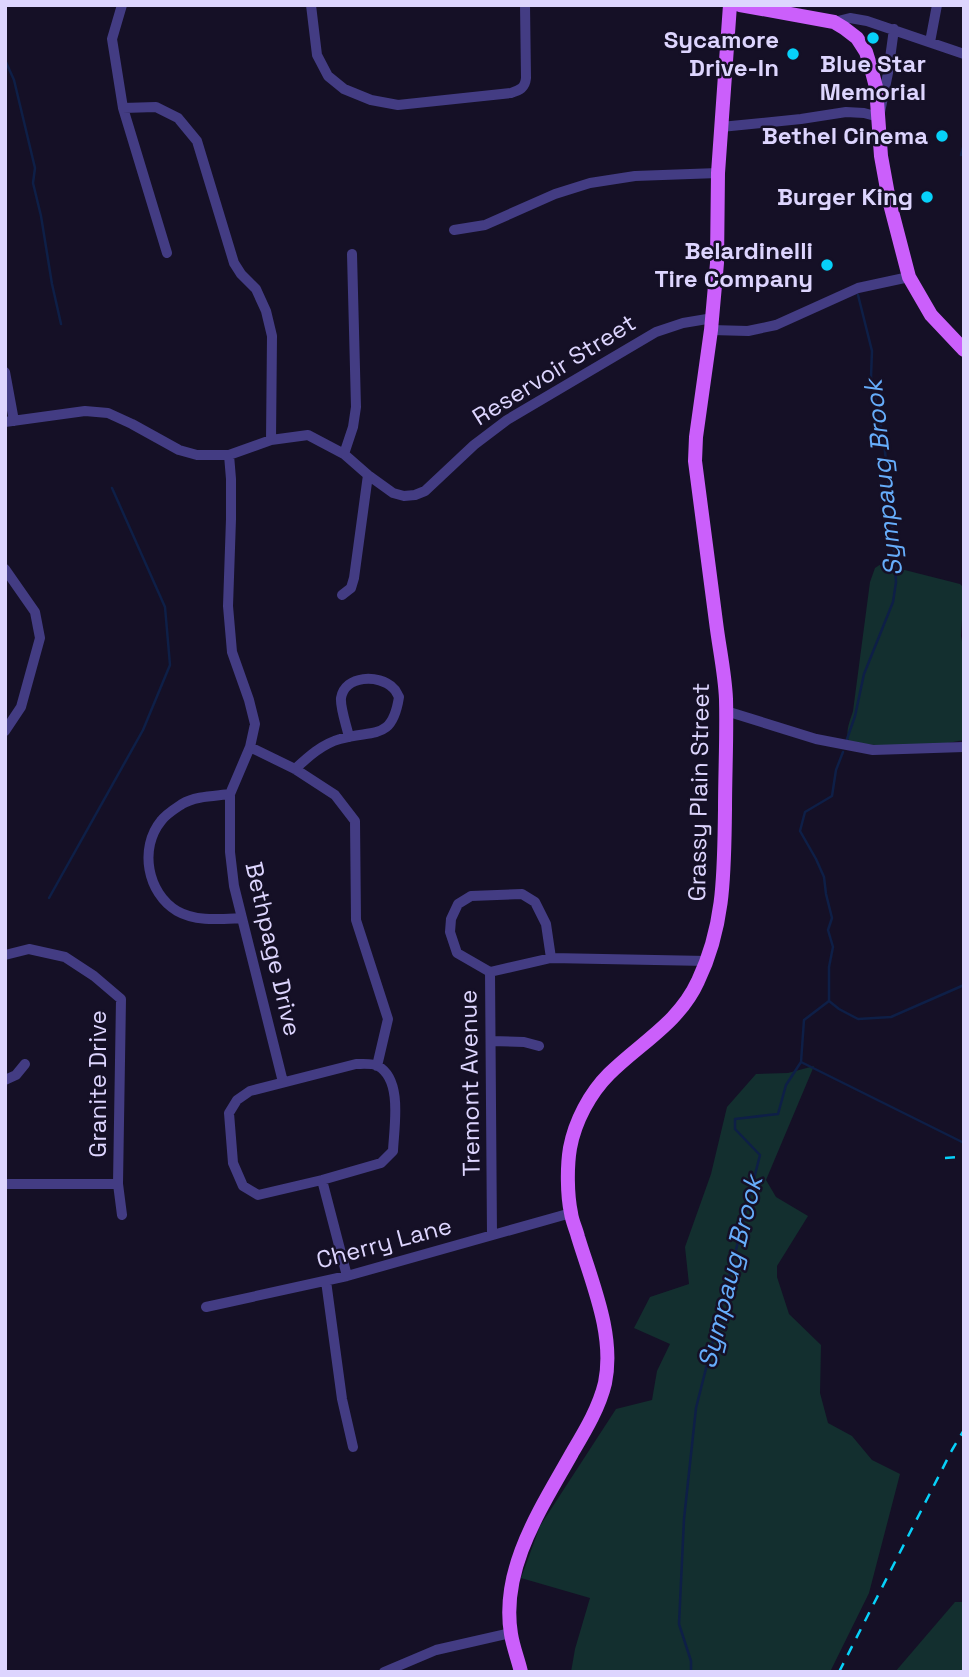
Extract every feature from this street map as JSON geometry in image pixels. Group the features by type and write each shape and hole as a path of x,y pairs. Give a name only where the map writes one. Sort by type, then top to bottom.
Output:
{"main road":[{"name":"Grassy Plain Street","path":"521,1672 511,1633 510,1602 514,1577 523,1545 587,1427 604,1383 608,1360 606,1332 570,1213 570,1147 578,1120 590,1097 608,1075 663,1029 681,1009 696,986 707,961 720,916 723,884 726,697 695,461 717,263 718,173 730,5"},
{"path":"740,5 834,22 857,38 866,52 876,87 881,156 889,200 909,277 931,314 964,349"}],"street":[{"path":"122,5 112,39 123,108 167,253"},
{"path":"311,5 317,55 328,76 344,89 362,97 398,105 520,90 525,85 526,78 525,5"},
{"path":"930,42 937,5"},
{"path":"834,22 858,19 964,54"},
{"path":"721,127 846,112 879,117 894,29"},
{"path":"123,108 156,107 178,118 197,141 234,263 256,289 272,336 271,440"},
{"path":"454,230 485,225 555,194 590,183 635,176 718,173"},
{"path":"344,454 356,407 352,254"},
{"name":"Reservoir Street","path":"10,422 85,411 108,413 179,450 197,455 229,455 271,440 307,435 344,454 393,493 415,495 425,491 474,445 516,415 656,332 683,323 712,324 748,331 776,326 858,288 909,277"},
{"path":"5,373 10,422"},
{"name":"Bethpage Drive","path":"229,455 231,505 228,606 232,652 255,724 250,747 230,794 230,852 234,886 283,1082"},
{"path":"342,595 351,588 354,578 368,475"},
{"path":"5,569 35,612 40,638 21,707 5,731"},
{"path":"295,769 312,753 339,739 381,732 397,712 399,697 393,687 373,678 362,679 344,691 341,699 349,737"},
{"path":"726,711 816,739 873,750 964,747"},
{"path":"250,747 295,769 335,795 355,821 356,920 388,1019 377,1066"},
{"path":"230,794 185,802 161,820 151,839 148,860 157,891 178,912 199,918 242,918"},
{"path":"551,958 546,924 536,902 523,894 471,896 458,905 451,919 450,932 457,953 490,972 551,958 707,961"},
{"name":"Granite Drive","path":"5,955 29,949 65,957 94,976 121,999 118,1184 122,1215"},
{"name":"Tremont Avenue","path":"490,972 492,1235"},
{"path":"491,1041 524,1042 539,1046"},
{"path":"5,1080 16,1075 25,1064"},
{"path":"356,1064 377,1066 391,1078 395,1096 393,1151 381,1163 258,1195 243,1186 233,1163 229,1113 237,1100 250,1091 356,1064"},
{"path":"322,1180 347,1276"},
{"path":"5,1184 118,1184"},
{"name":"Cherry Lane","path":"206,1307 347,1276 570,1213"},
{"path":"326,1280 342,1399 353,1447"},
{"path":"384,1672 436,1650 511,1633"}],"green space":[{"path":"881,564 960,584 964,588 961,636 964,652 964,740 900,747 850,743 848,739 870,582 875,568"},
{"path":"814,1066 766,1180 776,1197 808,1216 777,1266 777,1277 789,1314 821,1345 820,1393 828,1423 852,1436 872,1460 900,1474 869,1593 830,1672 571,1672 590,1598 521,1578 540,1526 616,1409 652,1400 657,1371 670,1344 634,1328 650,1297 689,1284 685,1247 711,1174 727,1107 756,1074 788,1073"},
{"path":"955,1602 964,1602 964,1672 895,1672"}],"waterway":[{"path":"5,60 14,80 35,168 33,183 61,324"},
{"name":"Sympaug Brook","path":"961,155 964,144"},
{"name":"Sympaug Brook","path":"847,739 864,674 893,602 896,582 884,442 871,377 872,351 858,295"},
{"path":"49,898 143,730 170,665 165,607 112,488"},
{"name":"Sympaug Brook","path":"691,1672 691,1661 679,1624 684,1519 696,1408 760,1155 735,1129 735,1119 778,1114 786,1085 801,1062 804,1020 829,1001 829,967 833,947 828,930 832,918 824,877 800,831 805,812 832,796 836,770 843,752"},
{"path":"829,1001 858,1019 891,1017 964,985"},
{"path":"801,1062 962,1142"}],"railway":[{"path":"945,1158 958,1157"},
{"path":"839,1672 964,1430"}],"place":[{"name":"Blue Star Memorial","path":"873,38"},
{"name":"Sycamore Drive-In","path":"793,54"},
{"name":"Bethel Cinema","path":"942,136"},
{"name":"Burger King","path":"927,197"},
{"name":"Belardinelli Tire Company","path":"827,265"}]}
